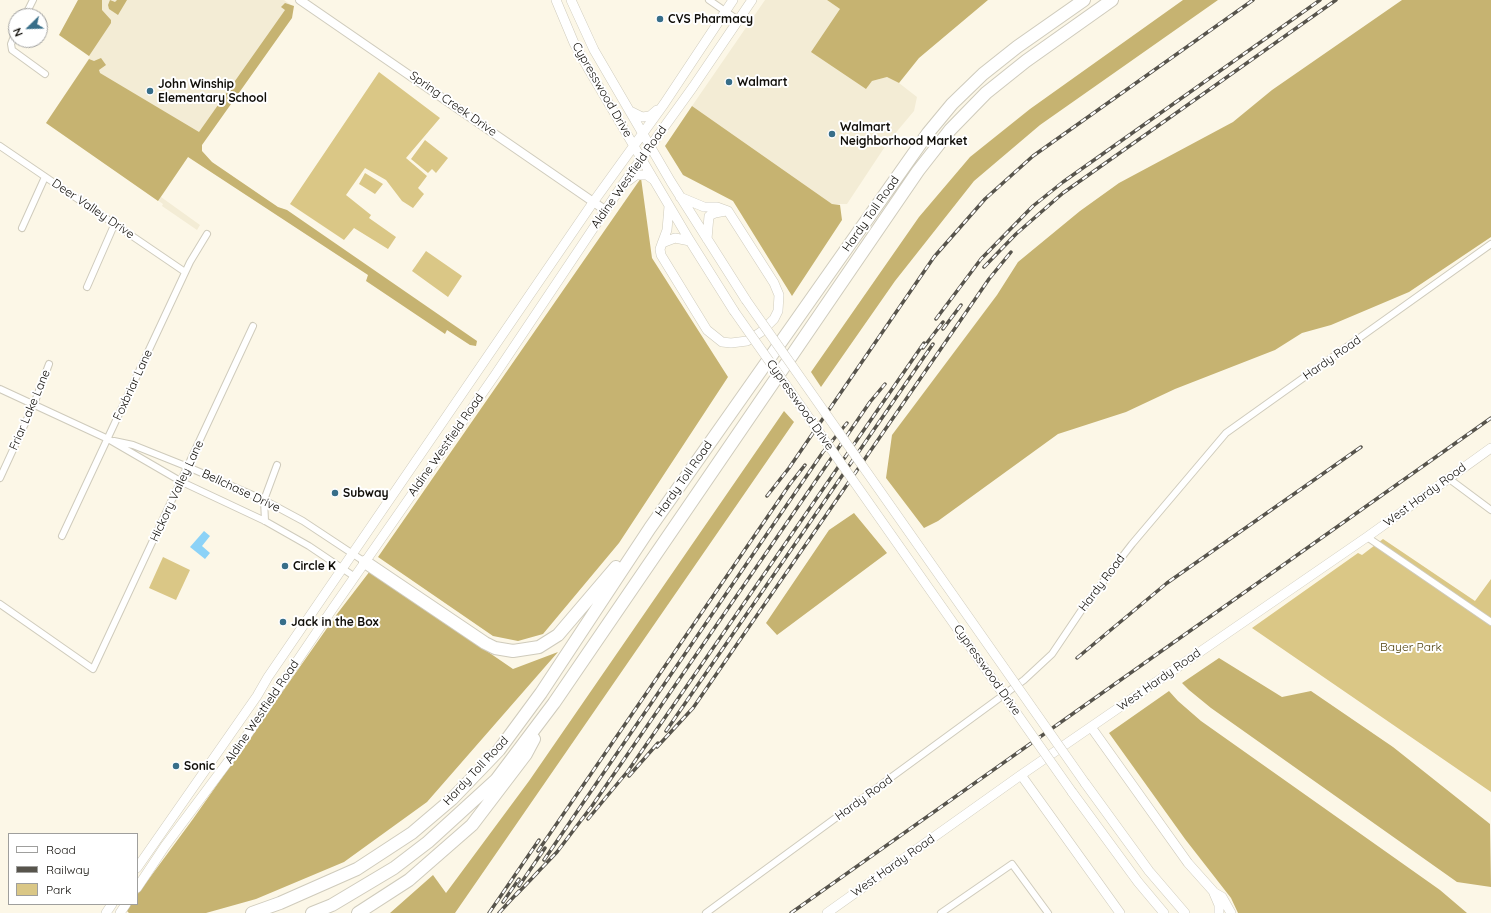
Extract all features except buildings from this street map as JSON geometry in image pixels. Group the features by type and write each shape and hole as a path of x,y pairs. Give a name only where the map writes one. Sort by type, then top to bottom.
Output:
{"highway":[{"name":"Hardy Toll Road","path":"252,913 321,886 357,869 412,833 452,799 499,750 541,693 650,528 904,167 947,109 983,74 1011,51 1084,0"},
{"name":"Hardy Toll Road","path":"312,913 332,905 394,868 428,842 491,785 554,703 918,171 950,130 986,93 1026,61 1112,0"},
{"path":"365,562 485,643 504,650 522,651 539,647 558,635 650,528"},
{"path":"358,913 409,880 472,825 526,754 554,703"}],"main road":[{"name":"Cypresswood Drive","path":"556,0 564,20 589,70 690,241 734,310 1072,792 1161,911"},
{"name":"Cypresswood Drive","path":"571,0 594,50 628,110 680,197 746,300 1085,783 1150,871"},
{"name":"Aldine Westfield Road","path":"138,866 257,696 426,447 540,283 594,201 664,104 733,0"},
{"name":"Aldine Westfield Road","path":"138,886 163,849 239,747 551,293 621,186 752,0"},
{"path":"564,20 577,15"},
{"path":"628,110 642,117 650,116 664,104"},
{"path":"621,186 636,175 647,176 655,181"},
{"path":"669,206 667,230 660,249 661,256 707,330 722,342 731,343 747,341 761,332 774,319 778,311 779,295 774,282 728,211 717,207 704,207 680,197"},
{"path":"707,238 709,216 715,212 728,211"},
{"path":"662,243 675,238 690,241"},
{"path":"540,283 551,293"},
{"path":"482,366 495,375"},
{"path":"426,447 438,457"},
{"name":"West Hardy Road","path":"827,913 1021,775 1367,536 1491,448"},
{"path":"257,696 268,703"},
{"path":"1091,727 1188,862 1213,891 1222,897 1231,913"},
{"path":"1021,775 1120,913"},
{"path":"199,780 209,787"},
{"path":"154,842 163,849"},
{"path":"1150,871 1185,913"},
{"path":"1150,871 1192,913"},
{"path":"1213,891 1219,905 1219,913"}],"street":[{"name":"Spring Creek Drive","path":"300,0 605,210"},
{"path":"709,0 738,20"},
{"path":"12,48 12,50 45,74"},
{"name":"Deer Valley Drive","path":"0,146 185,272"},
{"path":"22,228 45,177"},
{"path":"87,287 115,223"},
{"name":"Foxbriar Lane","path":"62,536 185,272 207,234"},
{"name":"Hardy Road","path":"706,913 1024,680 1052,654 1085,605 1132,544 1226,433 1491,244"},
{"name":"Hickory Valley Lane","path":"0,604 85,666 93,669 254,326"},
{"name":"Friar Lake Lane","path":"0,478 34,404 49,364"},
{"name":"Bellchase Drive","path":"0,389 108,439 182,482 265,521 309,546 355,577"},
{"name":"Bellchase Drive","path":"108,439 133,445 188,466 264,500 303,520 365,562"},
{"path":"265,521 264,500 277,465"},
{"path":"1448,478 1491,510"},
{"path":"1367,536 1491,622"},
{"path":"941,913 1012,864 1048,913"}],"shaded area":[{"name":"John Winship Elementary School","path":"78,0 284,0 291,5 161,197 200,225 197,230 162,206 163,204 46,123 90,57 59,35"},
{"path":"78,0 102,0 102,10 111,20 111,23 89,56 59,35"},
{"path":"110,0 115,2 117,0 127,0 118,15 109,9 108,5"},
{"path":"765,0 827,0 840,9 866,89 872,81 887,77 899,83 917,97 914,111 888,142 847,204 832,204 692,106"},
{"path":"827,0 988,0 919,58 899,83 887,77 872,81 866,89 811,52 840,9"},
{"path":"1183,0 1218,0 1040,125 974,181 895,281 821,387 811,372 919,217 970,157 1030,109"},
{"path":"1402,0 1491,0 1491,237 1409,292 1331,325 1302,333 1275,350 1175,389 1126,412 1058,434 938,521 924,528 886,478 892,435 997,295 1018,262 1080,211 1119,183 1233,122 1272,90"},
{"path":"285,3 294,6 292,18 202,145 202,151 212,162 278,207 287,210 477,341 476,346 470,345 447,330 445,334 366,281 368,275 188,157 158,201 46,123 89,59 94,61 101,58 106,65 99,70 100,73 199,132 285,10 281,7"},
{"path":"692,106 832,204 840,205 842,220 792,296 733,201 683,175 665,146"},
{"path":"641,178 652,258 728,377 619,543 543,634 518,641 493,636 378,557"},
{"path":"784,411 794,422 455,913 390,913 433,875 446,893 529,781"},
{"path":"854,513 887,553 777,635 766,623 829,530"},
{"path":"370,571 513,669 558,652 427,802 344,862 256,899 206,913 129,913 126,910 129,905 138,905 138,894 193,819 337,614"},
{"path":"1219,658 1282,697 1311,691 1393,747 1490,824 1491,887 1457,882 1211,708 1182,683"},
{"path":"1169,691 1201,721 1440,890 1467,913 1238,913 1231,898 1185,839 1109,733"}],"green space":[{"path":"379,72 440,118 406,158 427,176 418,188 424,194 413,208 402,201 386,180 365,168 346,195 371,215 369,218 396,237 388,249 354,228 344,240 290,204"},
{"path":"425,140 448,158 436,173 432,169 428,173 411,159"},
{"path":"365,173 383,184 375,194 359,184"},
{"path":"426,251 462,276 448,297 412,271"},
{"name":"Bayer Park","path":"1383,539 1475,601 1491,579 1491,792 1252,628 1358,553 1362,555"},
{"path":"163,557 190,570 176,600 149,588"}],"water":[{"path":"204,531 210,536 202,546 210,553 205,559 190,547"}],"railway":[{"path":"767,496 789,468 934,257 985,199 1033,156 1253,0"},
{"path":"936,319 981,259 1033,206 1063,182 1320,0"},
{"path":"984,267 1016,234 1063,193 1336,0"},
{"path":"657,747 693,708 989,279 1011,252"},
{"path":"943,329 961,305"},
{"path":"923,348 943,322"},
{"path":"588,819 628,771 924,343"},
{"path":"666,731 933,344"},
{"path":"534,876 557,852 592,806 870,402 885,384"},
{"path":"791,913 1491,418"},
{"path":"544,860 823,452 847,423"},
{"path":"1077,658 1167,583 1361,447"},
{"path":"538,851 790,484 805,465"},
{"path":"629,776 658,743"},
{"path":"489,913 539,840"},
{"path":"519,886 545,848"},
{"path":"516,895 538,872"},
{"path":"503,902 519,879"},
{"path":"499,913 519,891"}],"place":[{"name":"CVS Pharmacy","path":"660,19"},
{"name":"Walmart","path":"729,82"},
{"name":"John Winship Elementary School","path":"150,91"},
{"name":"Walmart Neighborhood Market","path":"832,134"},
{"name":"Subway","path":"335,493"},
{"name":"Circle K","path":"285,566"},
{"name":"Jack in the Box","path":"283,622"},
{"name":"Sonic","path":"176,766"}]}
